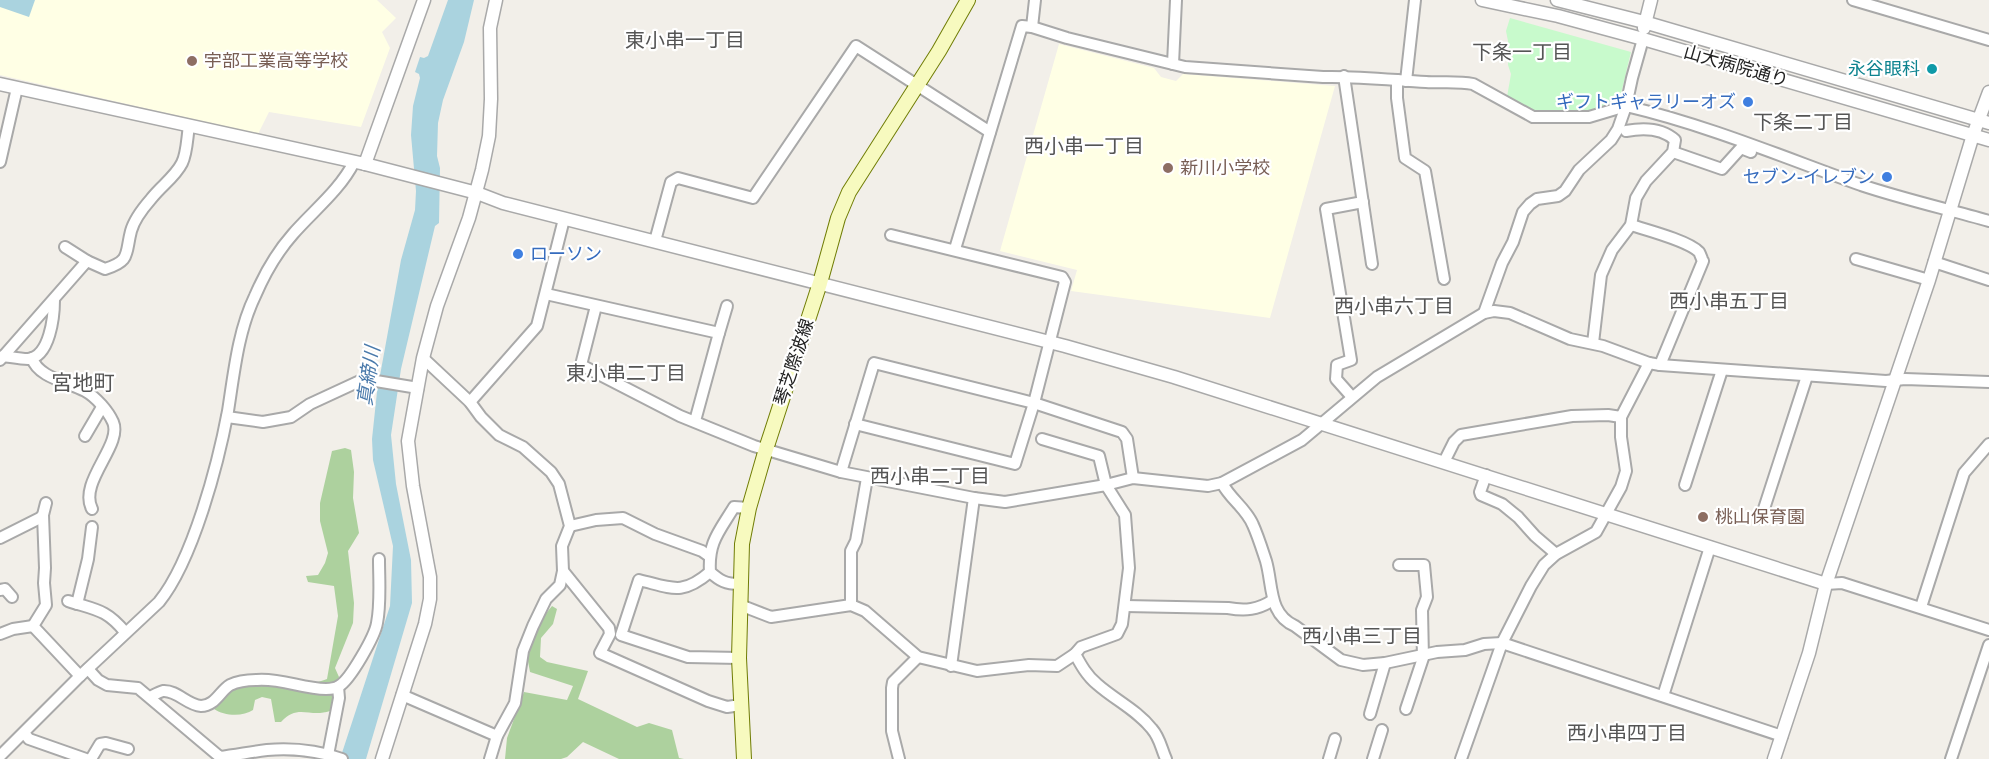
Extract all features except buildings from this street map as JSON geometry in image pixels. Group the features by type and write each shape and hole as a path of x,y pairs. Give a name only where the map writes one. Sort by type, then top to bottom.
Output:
{"main road":[{"name":"琴芝際波線","path":"744,759 739,658 739,584 748,508 820,283 838,218 849,192 917,86 968,0"}],"street":[{"path":"0,756 125,632 159,602 169,589 197,524 211,482 227,417 244,328 254,298 283,247 359,163 424,0"},
{"path":"382,759 425,624 430,599 430,576 413,486 408,441 413,388 436,306 477,193 489,136 492,80 490,28 496,0"},
{"path":"1032,27 1035,0"},
{"path":"1173,64 1176,0"},
{"path":"1415,0 1397,98 1405,158 1425,171 1444,279"},
{"name":"山大病院通り","path":"1482,0 1558,16 1643,39 1989,140"},
{"name":"山大病院通り","path":"1557,0 1644,22 1984,122"},
{"path":"1484,313 1523,212 1538,199 1558,196 1565,191 1579,170 1611,140 1618,129 1626,106 1651,0"},
{"path":"1853,0 1989,40"},
{"path":"954,249 1022,26 1185,67 1323,77 1344,76 1473,84 1533,117 1589,117 1626,106 1664,116 1773,152 1864,185 1989,221"},
{"path":"655,241 673,179 678,178 753,198 856,46 990,132"},
{"path":"1344,76 1372,264"},
{"path":"0,84 404,174 564,219 1050,342 1174,377 1826,584 1842,583 1989,630"},
{"path":"0,162 17,88"},
{"path":"1774,759 1809,653 1826,584 1929,280 1973,135 1984,122 1989,92"},
{"path":"65,247 105,269 124,261 128,254 134,223 151,198 181,166 189,126"},
{"path":"1593,343 1601,275 1616,243 1631,225 1636,198 1646,181 1672,153 1676,140 1670,135 1650,129 1626,131"},
{"path":"1672,153 1722,170 1741,148 1766,157 1773,152"},
{"path":"1352,397 1336,379 1337,365 1351,360 1326,208 1363,202"},
{"path":"470,402 537,327 564,219"},
{"path":"1461,759 1502,643 1531,586 1544,565 1556,554 1596,532 1621,487 1626,471 1621,437 1621,417 1654,364 1703,261 1700,253 1672,238 1631,225"},
{"path":"855,424 1015,464 1034,403 1065,282 1062,277 891,235"},
{"path":"1856,259 1929,280"},
{"path":"2,358 87,261"},
{"path":"1934,262 1989,280"},
{"path":"546,294 719,333"},
{"path":"2,358 36,356 47,342 51,332 54,300"},
{"path":"596,306 582,365 680,416 754,446 841,472 1005,502 1106,485 1133,478 1208,486 1222,483 1302,440 1377,377 1484,313 1494,311 1510,313 1570,339 1593,343 1654,364 1807,376 1989,382"},
{"path":"695,421 727,306"},
{"path":"32,358 33,364 49,375 84,390 112,419 115,433 91,486 88,501 92,509"},
{"path":"423,358 470,402 499,435 523,447 551,472 559,484 570,526 562,546 563,571 560,585 546,598 533,626 523,651 515,703 497,736 490,759"},
{"path":"841,472 874,363 1034,403 1122,432 1127,439 1133,478"},
{"path":"1685,485 1722,370"},
{"path":"1761,518 1807,376"},
{"path":"227,417 263,422 291,417 310,404 364,378 413,388"},
{"path":"85,436 102,407"},
{"path":"1444,462 1454,442 1461,435 1572,416 1621,417"},
{"path":"740,605 771,616 851,605 865,611 918,657 977,671 1029,664 1057,666 1075,654 1081,646 1117,634 1122,624 1129,568 1125,515 1106,485 1099,456 1042,439"},
{"path":"1921,607 1964,473 1989,444"},
{"path":"1486,475 1481,495 1502,504 1556,554"},
{"path":"851,605 851,552 856,541 867,478"},
{"path":"1222,483 1252,523 1266,562 1276,610 1286,623 1341,660 1364,665 1385,663 1422,655 1465,650 1484,644 1502,643 1782,736"},
{"path":"951,666 974,498"},
{"path":"0,634 33,626 46,605 43,515 46,503"},
{"path":"739,584 720,581 710,572 709,556 712,544 734,507 748,508"},
{"path":"0,538 27,526 43,515"},
{"path":"570,526 596,520 623,518 709,556"},
{"path":"92,528 88,559 73,603 108,614 125,632"},
{"path":"1663,696 1710,547"},
{"path":"150,697 163,692 173,693 202,706 210,704 233,683 258,680 326,689 338,687 346,680 375,633 379,604 379,559"},
{"path":"1399,565 1424,566 1427,597 1422,610 1423,658 1406,709"},
{"path":"563,571 609,628 610,634 600,653 708,701 727,706 741,705"},
{"path":"710,572 693,586 682,589 639,580 621,634 688,657 739,658"},
{"path":"0,590 5,589 12,597"},
{"path":"1125,606 1240,610 1259,607 1273,600"},
{"path":"33,626 84,673 107,685 138,688 218,758 267,750 290,750 334,756 338,687"},
{"path":"1951,759 1989,645"},
{"path":"1075,654 1083,669 1095,683 1133,710 1154,730 1166,759"},
{"path":"899,759 892,731 893,682 918,657"},
{"path":"1370,714 1385,663"},
{"path":"402,695 497,736"},
{"path":"1373,759 1382,730"},
{"path":"24,734 28,739 86,759"},
{"path":"1329,759 1335,739"},
{"path":"91,759 100,744 106,743 128,749"}],"shaded area":[{"name":"宇部工業高等学校","path":"0,0 377,0 396,18 382,32 390,48 361,127 269,112 258,134 0,75"},
{"name":"新川小学校","path":"1059,44 1154,68 1161,77 1176,81 1183,74 1335,86 1270,318 1071,291 1077,270 1000,251"}],"green space":[{"path":"1510,18 1631,52 1620,98 1590,112 1531,112 1507,97 1511,74 1508,65 1506,31"},
{"path":"345,448 351,450 354,472 353,498 359,533 348,551 354,603 353,623 335,668 339,677 330,711 293,713 281,722 275,722 271,699 262,697 255,700 253,710 244,714 234,715 218,711 214,709 224,697 240,688 265,684 304,684 327,679 338,616 334,586 308,582 306,576 318,575 325,563 328,553 320,521 320,503 332,451"},
{"path":"552,606 557,609 553,624 541,638 540,657 547,662 588,671 578,699 637,727 649,723 672,730 679,758 684,759 619,759 583,742 567,757 561,759 505,759 507,738 524,692 567,700 573,686 530,672 527,656 538,623"}],"water":[{"path":"0,0 35,0 29,17 0,7"},
{"path":"448,0 474,0 464,42 443,100 438,123 439,223 435,226 401,369 391,435 396,484 411,560 412,603 366,759 340,759 390,606 393,546 373,460 372,439 377,392 401,260 415,210 416,191 411,135 413,106 420,78 415,72 420,57 428,56"}],"place":[{"name":"宇部工業高等学校","path":"192,61"},
{"name":"永谷眼科","path":"1932,69"},
{"name":"ギフトギャラリーオズ","path":"1748,102"},
{"name":"新川小学校","path":"1168,168"},
{"name":"セブン-イレブン","path":"1887,177"},
{"name":"ローソン","path":"518,254"},
{"name":"桃山保育園","path":"1703,517"}],"district":[{"name":"東小串一丁目","path":"685,40"},
{"name":"下条一丁目","path":"1522,52"},
{"name":"下条二丁目","path":"1803,122"},
{"name":"西小串一丁目","path":"1084,146"},
{"name":"西小串五丁目","path":"1729,301"},
{"name":"西小串六丁目","path":"1394,306"},
{"name":"東小串二丁目","path":"626,373"},
{"name":"宮地町","path":"83,383"},
{"name":"西小串二丁目","path":"930,476"},
{"name":"西小串三丁目","path":"1362,636"},
{"name":"西小串四丁目","path":"1627,733"}],"water label":[{"name":"真締川","path":"369,376"}]}
